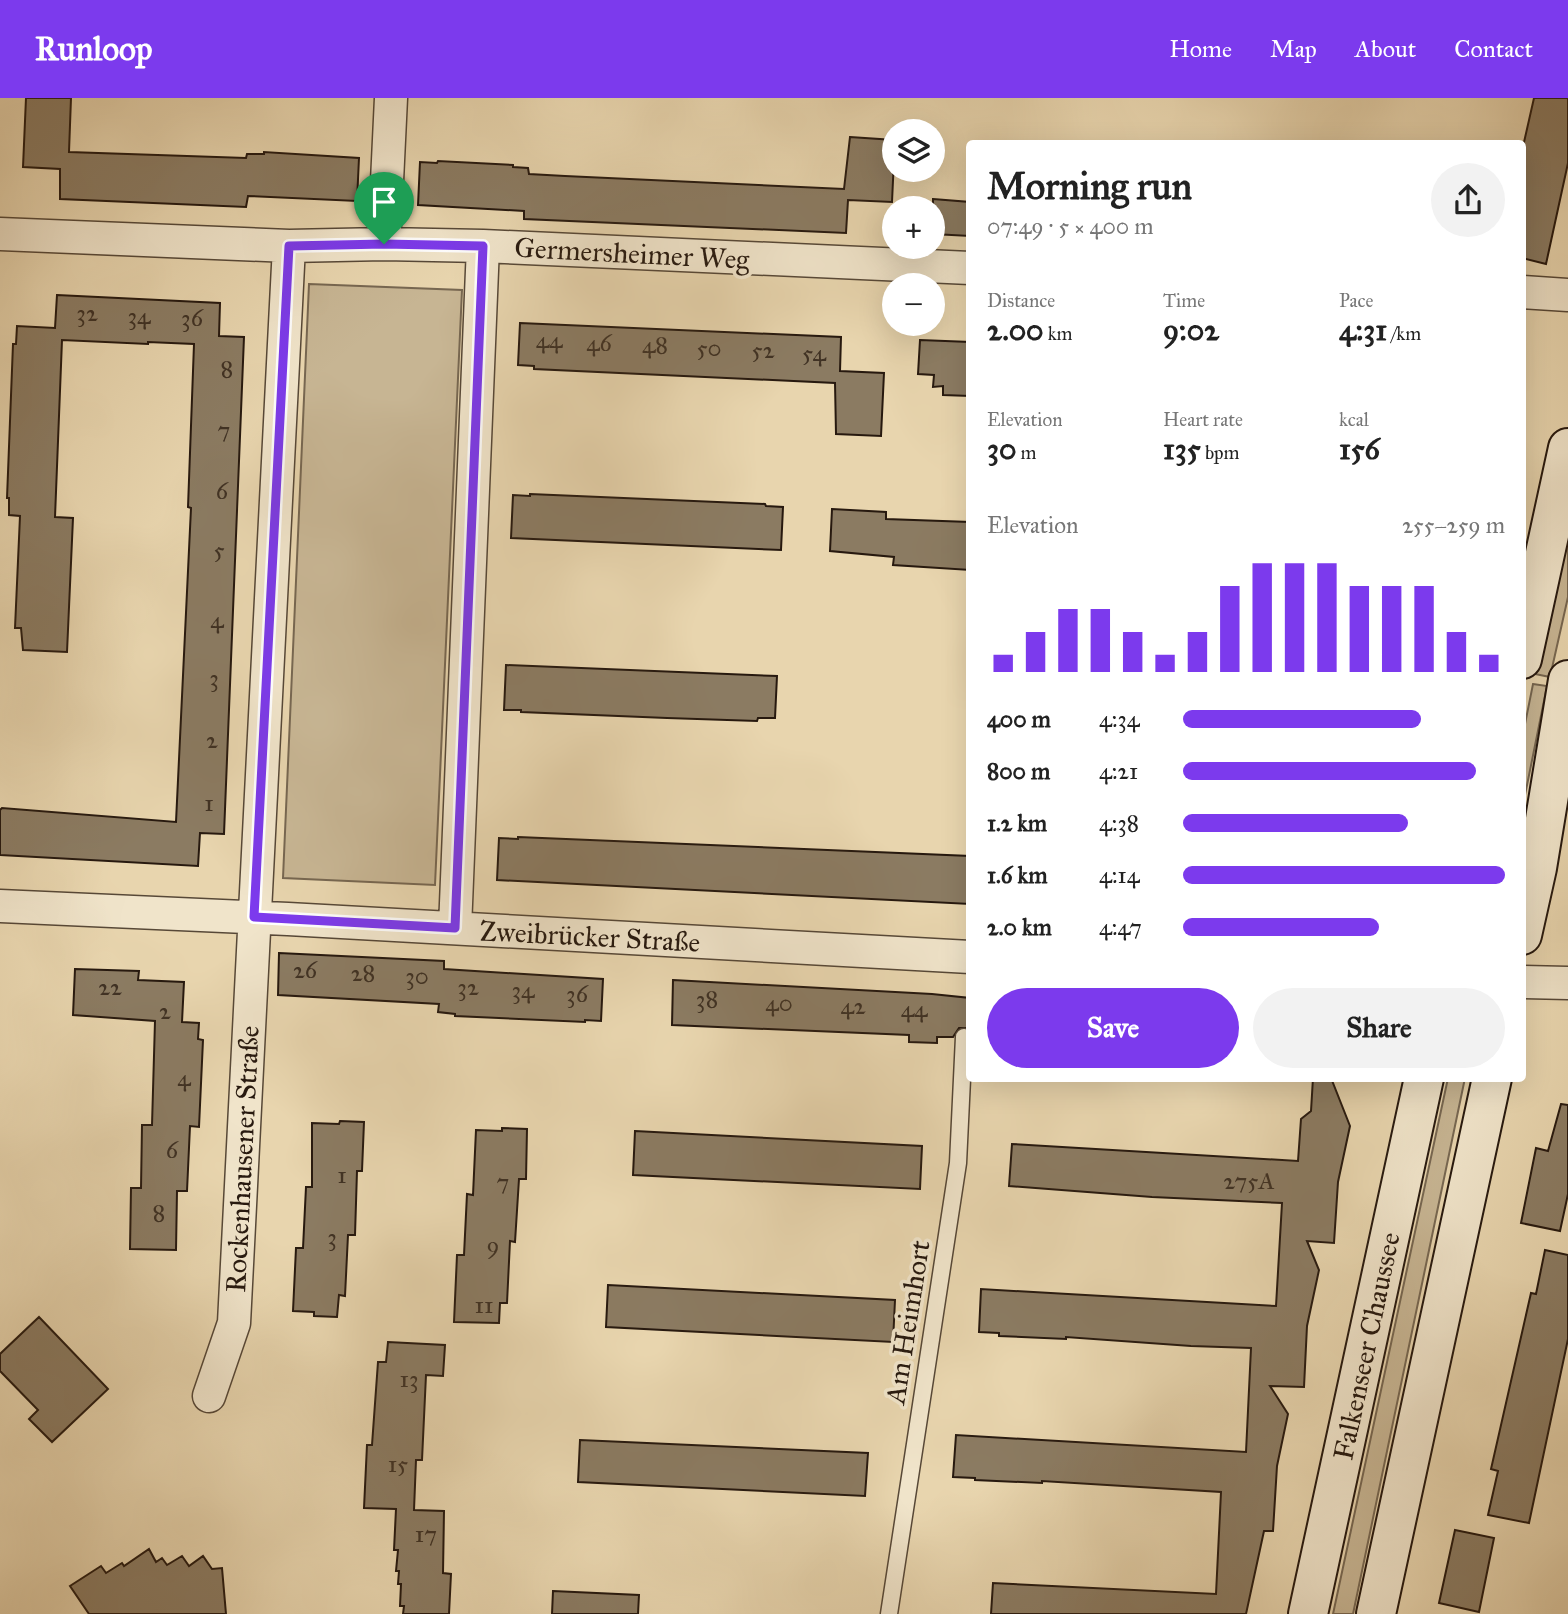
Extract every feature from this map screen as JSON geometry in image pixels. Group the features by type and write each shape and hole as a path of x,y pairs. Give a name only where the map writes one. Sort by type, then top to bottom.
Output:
{"main road":[{"path":"1526,641 1568,448"},
{"path":"1526,916 1537,868 1568,681"},
{"name":"Falkenseer Chaussee","path":"1308,1614 1423,1082"},
{"path":"1376,1614 1491,1082"}],"street":[{"path":"384,244 391,98"},
{"name":"Germersheimer Weg","path":"0,234 289,246 483,246 966,268"},
{"name":"Rockenhausener Straße","path":"209,1396 234,1323 289,246"},
{"path":"455,928 483,246"},
{"path":"1526,292 1568,295"},
{"name":"Zweibrücker Straße","path":"0,906 254,917 966,957"},
{"path":"1526,982 1568,983"}],"lane":[{"name":"Am Heimhort","path":"889,1614 958,1163 964,1037"}],"shaded area":[{"path":"309,284 462,290 435,885 283,878"},
{"path":"1568,520 1568,597 1550,677 1535,674"},
{"path":"1533,684 1547,686 1526,790 1526,719"},
{"path":"1447,1082 1464,1082 1353,1614 1333,1614"}],"building":[{"path":"26,98 71,98 69,152 246,158 247,154 264,152 359,158 357,201 248,196 246,207 60,199 60,169 23,167"},
{"path":"1534,98 1568,98 1568,163 1546,264 1526,259 1524,140"},
{"path":"850,137 882,139 882,182 893,182 892,196 882,196 882,202 848,200 846,233 524,219 524,211 418,205 420,162 438,161 513,165 528,168 529,174 844,189"},
{"path":"945,200 966,202 966,236 945,235"},
{"path":"57,295 220,303 219,336 244,337 224,834 200,833 198,866 0,855 2,808 176,822 191,508 188,507 194,344 62,340 55,517 73,518 67,652 23,650 21,628 15,628 20,516 9,515 7,498 13,344 16,344 17,326 55,328"},
{"path":"520,323 841,337 840,371 884,373 881,436 836,434 835,383 534,369 534,366 518,365"},
{"path":"920,340 966,342 966,396 943,395 943,386 933,387 934,375 918,374"},
{"path":"513,495 783,507 781,550 511,538"},
{"path":"832,509 886,512 886,519 966,522 966,570 893,565 894,557 830,551"},
{"path":"506,665 777,676 775,718 758,718 757,721 504,710"},
{"path":"499,838 966,856 966,904 497,880"},
{"path":"279,953 444,961 444,969 603,979 601,1021 455,1016 438,1012 439,1004 278,995"},
{"path":"75,969 139,971 138,980 184,982 182,1022 199,1023 198,1039 203,1040 199,1127 190,1126 187,1191 177,1191 176,1250 130,1249 131,1188 141,1188 142,1125 152,1125 155,1021 73,1015"},
{"path":"673,980 966,998 966,1028 959,1028 953,1037 937,1037 937,1043 909,1042 909,1035 672,1025"},
{"path":"1313,1082 1333,1082 1350,1126 1338,1182 1334,1243 1307,1241 1319,1270 1307,1326 1304,1387 1270,1386 1288,1414 1277,1466 1273,1531 1264,1531 1246,1614 991,1614 993,1583 1216,1594 1221,1492 953,1477 956,1435 1246,1452 1251,1348 1066,1337 999,1336 999,1333 979,1332 981,1289 1276,1306 1282,1203 1009,1186 1012,1144 1298,1161 1301,1119 1311,1111"},
{"path":"1561,1104 1568,1105 1568,1194 1560,1231 1521,1223 1536,1148 1548,1151"},
{"path":"340,1121 364,1122 362,1171 357,1171 355,1235 348,1235 345,1296 339,1295 337,1317 314,1316 314,1312 293,1311 296,1248 303,1248 306,1187 312,1187 312,1123 339,1124"},
{"path":"502,1128 527,1129 526,1179 519,1179 515,1242 510,1241 507,1303 500,1303 499,1323 454,1322 457,1255 464,1255 467,1194 473,1195 476,1130 502,1131"},
{"path":"635,1131 922,1146 920,1189 633,1175"},
{"path":"1545,1250 1568,1255 1568,1339 1529,1523 1488,1515 1498,1471 1491,1469 1531,1293 1536,1294"},
{"path":"608,1285 895,1300 893,1342 606,1327"},
{"path":"39,1317 108,1389 52,1442 29,1419 38,1410 0,1371 0,1354"},
{"path":"388,1342 445,1345 443,1376 426,1375 422,1460 416,1460 414,1510 444,1511 443,1573 451,1574 449,1614 403,1614 404,1606 400,1606 399,1571 396,1571 398,1550 394,1550 396,1509 364,1508 367,1445 372,1445 378,1362 386,1362"},
{"path":"580,1440 868,1453 865,1496 578,1482"},
{"path":"1455,1530 1494,1538 1479,1612 1439,1603"},
{"path":"149,1549 156,1562 162,1558 167,1565 182,1556 189,1566 203,1556 212,1569 222,1568 226,1614 89,1614 70,1586 101,1566 106,1573 122,1563 124,1566"},
{"path":"553,1591 639,1595 638,1614 552,1614"}],"route":[{"path":"384,244 483,246 455,928 254,917 289,246 384,244"}]}
